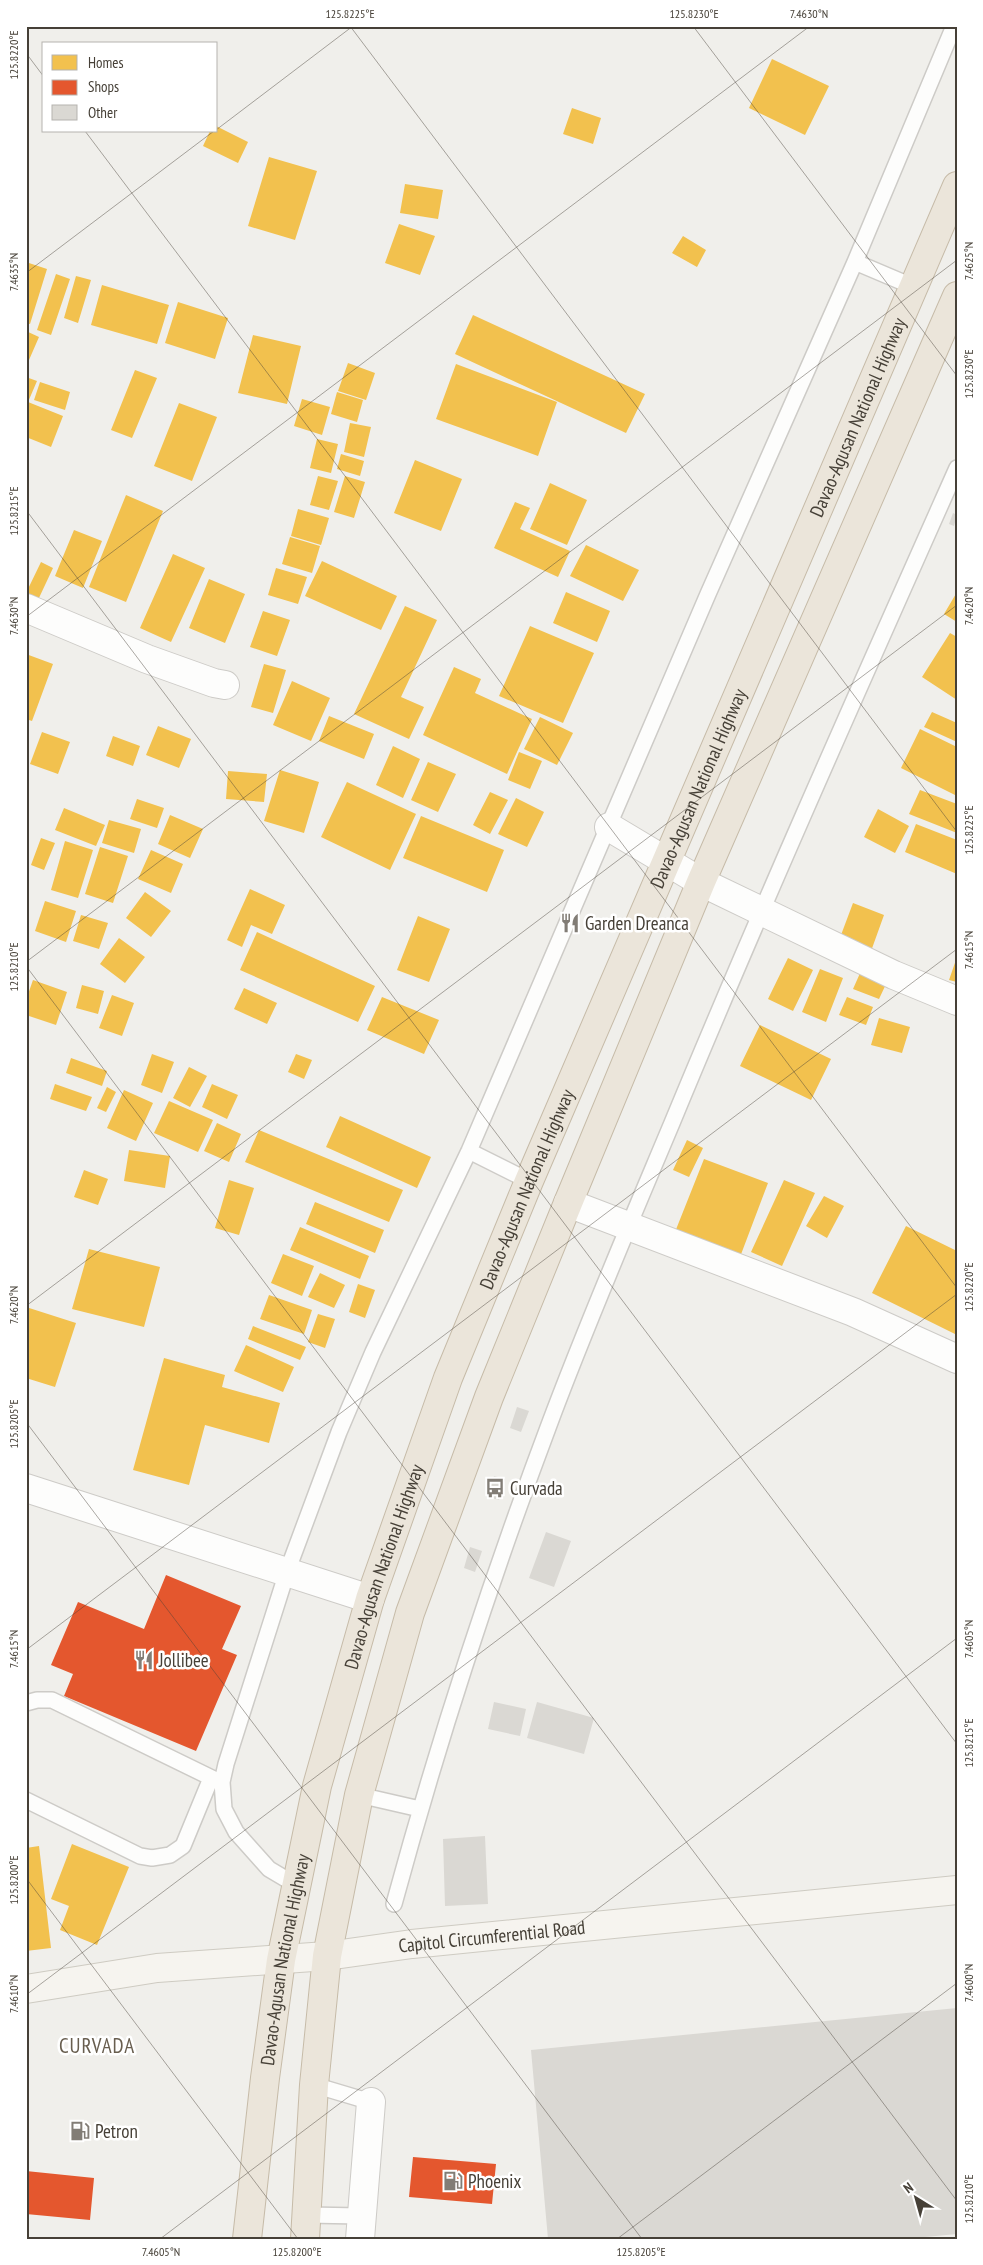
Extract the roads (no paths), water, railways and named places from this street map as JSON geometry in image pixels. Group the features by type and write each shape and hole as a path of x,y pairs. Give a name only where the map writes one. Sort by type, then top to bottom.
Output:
{"highway":[{"name":"Davao-Agusan National Highway","path":"247,2239 265,2078 281,1960 317,1786 370,1599 448,1378 529,1181 957,186"},
{"name":"Davao-Agusan National Highway","path":"306,2227 314,2085 327,1956 358,1795 410,1613 489,1397 701,882 955,304"}],"main road":[{"name":"Capitol Circumferential Road","path":"26,1989 157,1968 327,1956 412,1944 957,1890"}],"street":[{"path":"26,608 147,659 225,686"},
{"path":"609,827 701,882 894,975 957,1001"},
{"path":"568,1202 853,1312 957,1359"},
{"path":"26,1488 370,1599"},
{"path":"361,2228 372,2102"}],"lane":[{"path":"26,1800 140,1856 152,1858 170,1855 183,1846 226,1764 286,1572 346,1414 469,1151 712,585 855,262 954,26"},
{"path":"855,262 914,287"},
{"path":"394,1904 420,1809 480,1620 549,1424 629,1224 761,910 957,468"},
{"path":"469,1151 529,1181"},
{"path":"26,1703 37,1700 52,1700 216,1780 224,1809 236,1832 269,1869 296,1885"},
{"path":"358,1795 420,1809"},
{"path":"314,2085 372,2102"},
{"path":"306,2227 361,2228"}],"place":[{"name":"Garden Dreanca","path":"570,923"},
{"name":"Curvada","path":"495,1488"},
{"name":"Jollibee","path":"144,1660"},
{"name":"Petron","path":"80,2131"},
{"name":"Phoenix","path":"453,2181"}],"district":[{"name":"CURVADA","path":"97,2045"}]}
